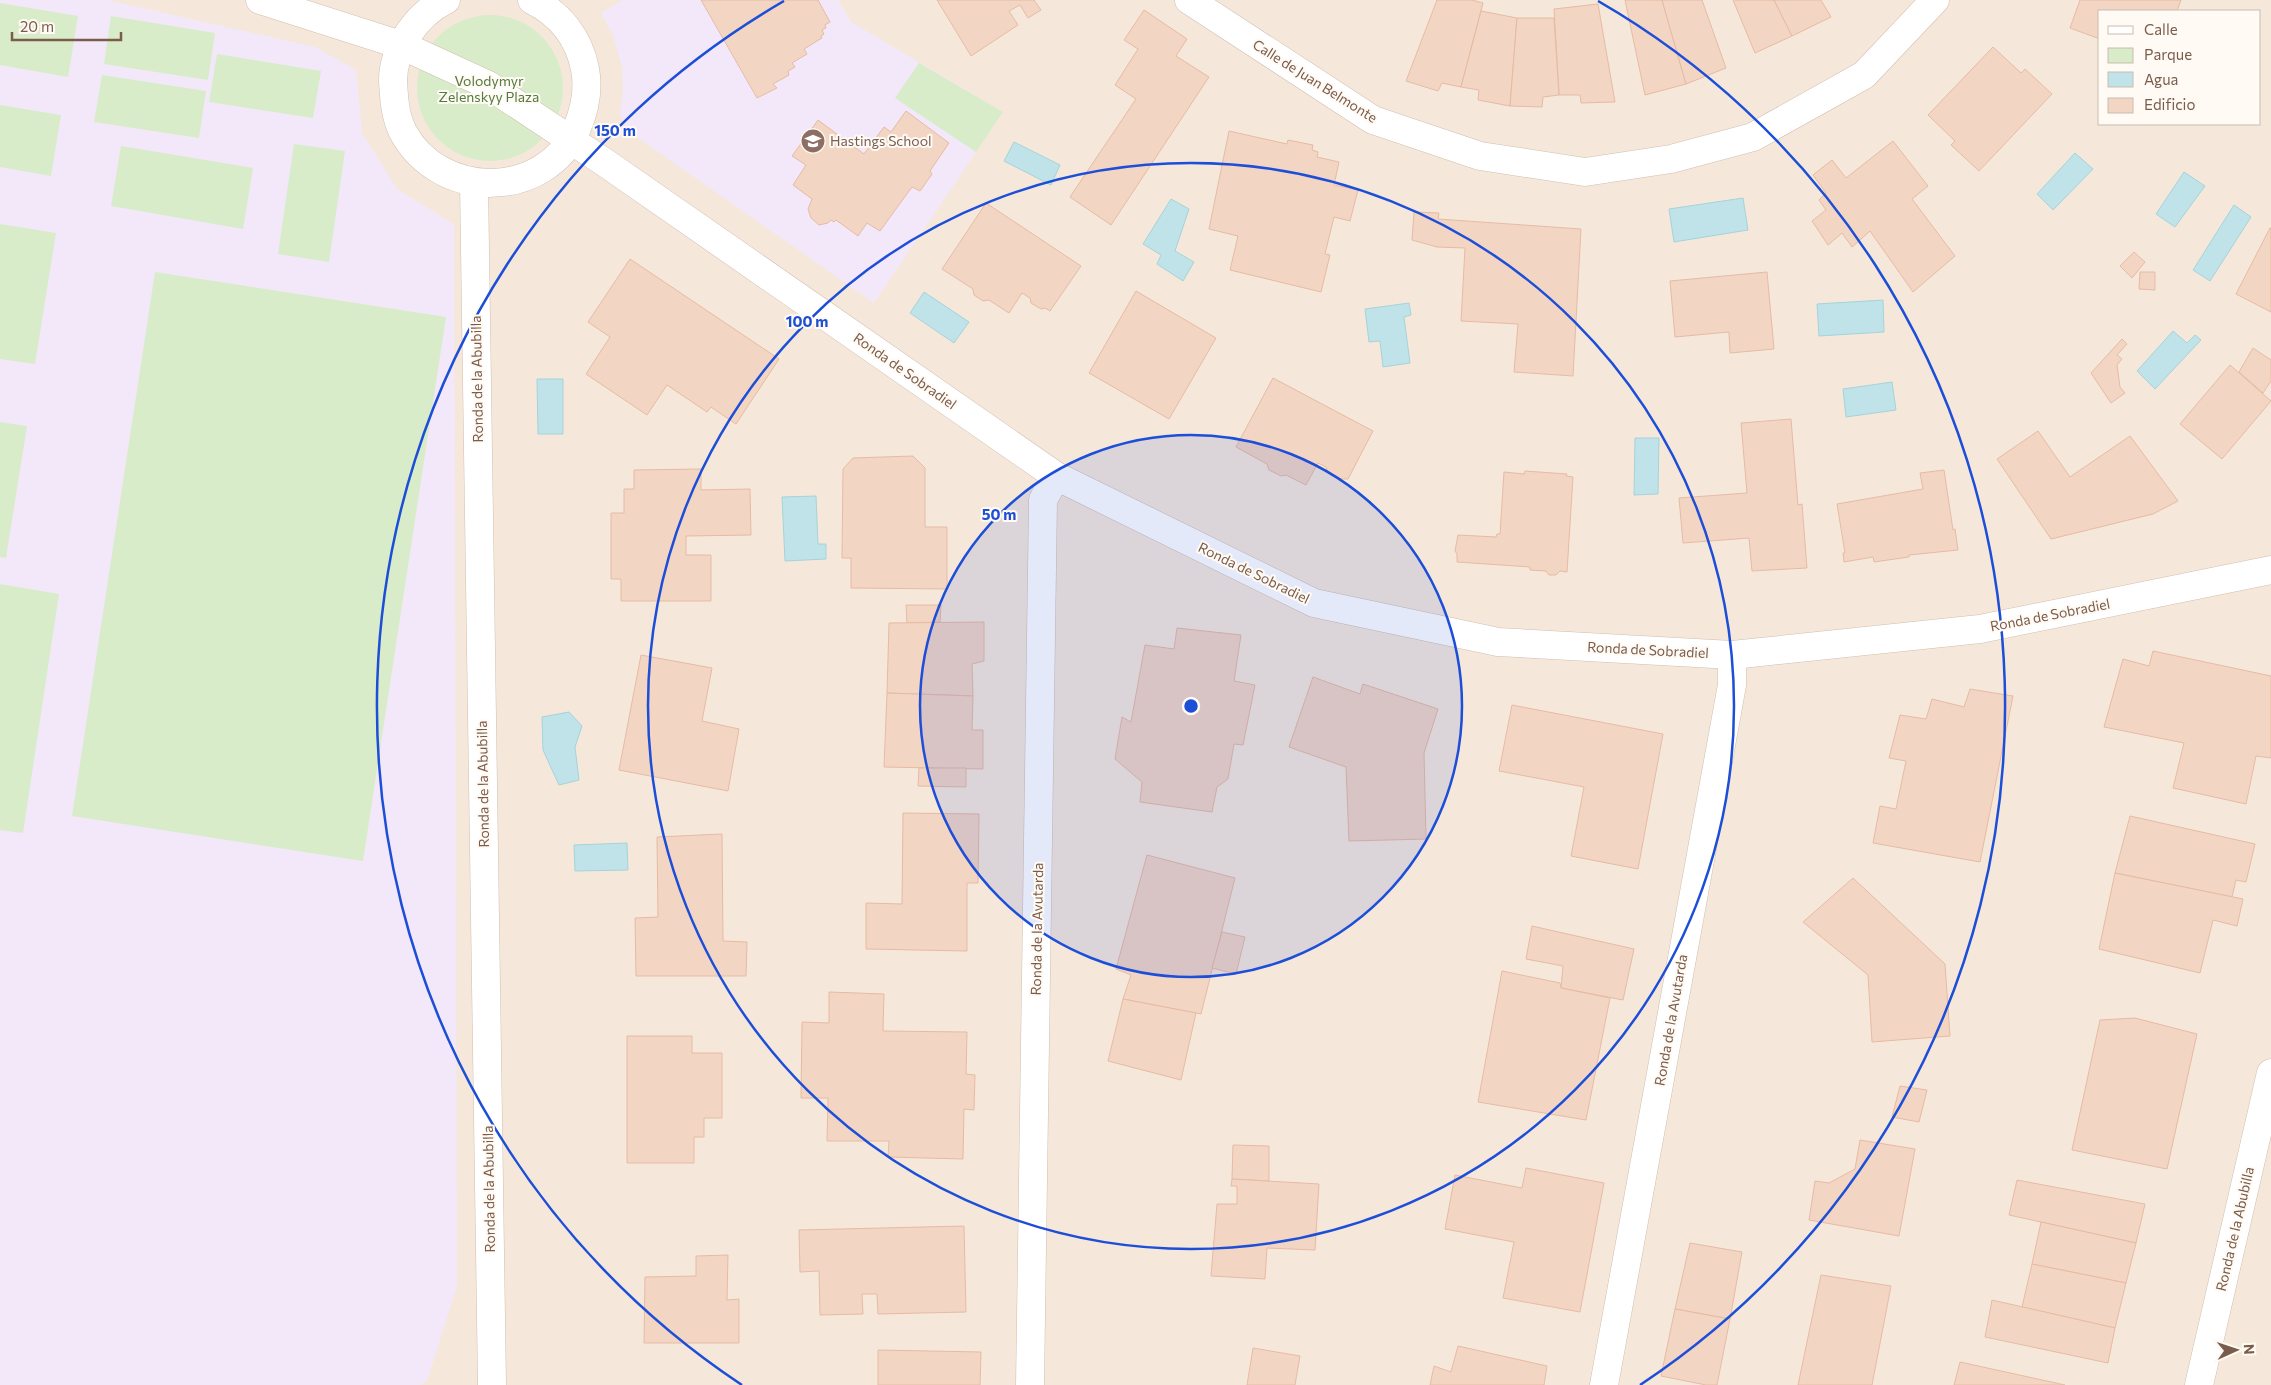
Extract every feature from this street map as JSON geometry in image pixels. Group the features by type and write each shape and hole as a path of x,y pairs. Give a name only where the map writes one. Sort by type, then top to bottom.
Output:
{"street":[{"name":"Ronda de Sobradiel","path":"260,0 401,45 488,85 572,140 1056,476 1314,603 1498,642 1732,655 1980,629 2271,570"},
{"path":"446,0 438,4 416,22 401,45 393,74 394,104 404,133 422,156 446,174 474,183 502,184 529,176 553,162 572,140 584,113 588,83 582,54 568,28 546,7 532,0"},
{"name":"Calle de Juan Belmonte","path":"1189,0 1374,120 1480,156 1585,172 1671,159 1753,137 1864,75 1936,0"},
{"name":"Ronda de la Abubilla","path":"474,183 492,1385"},
{"name":"Ronda de la Avutarda","path":"1030,1385 1043,500 1056,476"},
{"name":"Ronda de la Avutarda","path":"1604,1385 1732,684 1732,655"},
{"name":"Ronda de la Abubilla","path":"2199,1385 2271,1073"}],"shaded area":[{"path":"0,0 2271,0 2271,1385 0,1385"},
{"path":"0,0 107,0 315,47 356,70 362,133 397,189 454,224 457,1286 427,1381 420,1385 0,1385"},
{"name":"Hastings School","path":"623,0 838,0 851,22 1003,112 874,303 627,130 620,114 623,89 622,66 612,33 601,13"}],"green space":[{"path":"0,3 78,16 68,77 0,65"},
{"name":"Volodymyr Zelenskyy Plaza","path":"490,15 518,21 542,36 557,60 563,88 557,116 542,140 518,155 490,161 462,155 438,140 423,116 417,88 423,60 438,36 462,21"},
{"path":"111,16 215,33 208,80 104,64"},
{"path":"217,54 321,71 313,118 209,102"},
{"path":"919,63 1003,112 976,152 895,98"},
{"path":"102,75 206,91 199,138 94,122"},
{"path":"0,105 61,115 51,176 0,167"},
{"path":"294,144 345,151 329,262 278,254"},
{"path":"121,146 253,168 243,229 111,206"},
{"path":"0,224 56,233 35,364 0,359"},
{"path":"155,272 446,317 363,861 72,816"},
{"path":"0,422 27,426 6,558 0,557"},
{"path":"0,584 59,594 23,833 0,830"}],"water":[{"path":"1014,142 1060,165 1051,185 1004,161"},
{"path":"2075,153 2093,169 2053,210 2037,194"},
{"path":"2184,172 2205,186 2175,227 2156,214"},
{"path":"1743,198 1748,230 1674,242 1669,209"},
{"path":"1171,199 1189,209 1175,251 1194,262 1183,281 1157,264 1161,255 1143,244"},
{"path":"2234,205 2251,217 2210,281 2193,270"},
{"path":"924,292 969,322 954,343 910,313"},
{"path":"1883,300 1884,332 1819,336 1817,304"},
{"path":"1409,303 1411,315 1404,317 1410,363 1383,367 1380,341 1369,342 1365,309"},
{"path":"2173,331 2187,343 2195,335 2201,340 2155,389 2137,371"},
{"path":"537,379 563,379 563,434 538,434"},
{"path":"1892,382 1896,410 1846,417 1843,389"},
{"path":"1635,438 1659,438 1658,494 1634,495"},
{"path":"816,496 818,544 826,544 826,559 785,561 782,497"},
{"path":"569,712 582,726 575,747 579,780 559,785 543,750 542,717"},
{"path":"627,843 628,870 575,871 574,845"}],"building":[{"path":"701,0 818,0 830,22 822,30 824,34 821,36 822,38 804,49 807,54 792,63 795,67 788,71 789,75 773,84 777,88 757,98"},
{"path":"937,0 1034,0 1041,10 1028,18 1020,5 1009,11 1018,25 971,56"},
{"path":"1437,0 1472,0 1483,3 1461,87 1442,83 1438,91 1406,81"},
{"path":"1625,0 1662,0 1686,84 1645,95"},
{"path":"1662,0 1702,0 1726,68 1686,84"},
{"path":"1733,0 1774,0 1792,36 1755,53"},
{"path":"1774,0 1821,0 1831,17 1792,36"},
{"path":"2080,0 2181,0 2177,10 2098,10 2098,38 2070,28"},
{"path":"1598,4 1615,102 1581,103 1580,95 1559,95 1554,9"},
{"path":"1144,10 1187,39 1176,56 1209,77 1111,225 1070,197 1136,99 1115,85 1138,49 1124,40"},
{"path":"1481,11 1517,18 1510,106 1478,100 1479,90 1461,87"},
{"path":"1517,18 1554,18 1559,95 1543,97 1542,107 1510,106"},
{"path":"1993,47 2021,73 2025,69 2052,94 1979,171 1951,145 1955,141 1928,115"},
{"path":"906,111 949,143 930,171 932,174 920,191 912,187 880,231 867,223 858,236 836,220 819,225 811,218 808,209 812,199 793,185 806,165 792,156 818,120 864,154 884,127 891,132"},
{"path":"1229,131 1287,144 1288,140 1313,145 1312,150 1318,152 1317,157 1339,162 1334,185 1358,190 1350,221 1334,217 1325,254 1330,255 1321,292 1230,270 1238,236 1209,229"},
{"path":"1893,141 1928,186 1912,199 1955,256 1913,292 1870,231 1852,247 1842,233 1828,245 1812,221 1826,210 1819,200 1826,193 1813,175 1832,160 1846,178"},
{"path":"986,203 1081,266 1050,311 1045,308 1041,309 1031,303 1030,298 1022,293 1009,313 989,300 983,301 974,295 973,289 942,269"},
{"path":"1414,212 1439,213 1438,219 1581,229 1573,376 1514,372 1518,324 1461,321 1465,248 1437,247 1412,240"},
{"path":"2271,228 2271,312 2236,294"},
{"path":"2134,252 2145,262 2132,278 2120,266"},
{"path":"630,259 779,359 736,424 711,407 707,412 667,385 647,415 586,374 610,337 588,322"},
{"path":"1767,272 1774,349 1730,353 1729,332 1675,337 1670,281"},
{"path":"2140,272 2155,272 2155,290 2139,289"},
{"path":"1136,291 1216,338 1169,419 1089,373"},
{"path":"2122,339 2127,344 2117,355 2122,359 2117,365 2120,387 2125,393 2111,403 2091,373"},
{"path":"2253,348 2271,360 2271,381 2263,393 2239,372"},
{"path":"2230,365 2271,401 2222,459 2180,424"},
{"path":"1273,378 1373,431 1348,479 1339,479 1328,473 1326,467 1318,463 1306,485 1286,475 1281,476 1269,470 1267,464 1236,447"},
{"path":"1791,419 1798,505 1802,504 1807,568 1752,571 1749,538 1683,543 1679,498 1747,493 1741,423"},
{"path":"2038,431 2070,477 2130,436 2178,501 2153,514 2051,539 1997,459"},
{"path":"913,456 925,468 925,527 947,527 947,589 851,588 851,558 842,558 843,469 853,458"},
{"path":"701,469 701,490 750,489 751,535 686,536 686,555 711,555 711,601 621,601 621,579 611,579 611,513 624,513 624,489 634,489 634,470"},
{"path":"1944,470 1958,550 1909,555 1909,557 1874,562 1873,557 1844,562 1843,553 1845,553 1837,504 1923,489 1920,473"},
{"path":"1525,471 1567,474 1566,476 1573,477 1567,572 1560,571 1556,575 1549,575 1546,571 1530,570 1530,567 1457,562 1455,551 1458,535 1496,537 1497,534 1500,534 1504,472 1524,474"},
{"path":"906,605 941,605 940,622 907,623"},
{"path":"984,622 984,661 972,664 973,696 887,693 889,623"},
{"path":"1177,628 1241,635 1234,681 1255,685 1243,745 1234,744 1228,779 1217,787 1212,812 1140,802 1142,782 1115,759 1122,717 1131,722 1145,645 1174,649"},
{"path":"2153,651 2271,676 2271,758 2256,756 2246,804 2173,788 2184,743 2104,727 2123,659 2149,666"},
{"path":"641,655 712,668 702,721 739,729 728,791 619,770"},
{"path":"1313,677 1360,694 1363,684 1438,709 1424,753 1426,839 1349,841 1346,767 1289,747"},
{"path":"1970,689 2013,696 1980,862 1873,843 1880,806 1896,809 1906,761 1889,758 1900,715 1926,719 1932,699 1964,707"},
{"path":"887,693 973,696 972,730 983,730 983,769 884,767"},
{"path":"1512,705 1663,734 1638,869 1571,856 1584,787 1499,771"},
{"path":"919,768 966,768 966,787 918,786"},
{"path":"903,813 979,814 978,883 967,883 967,951 866,949 866,903 902,904"},
{"path":"2130,816 2255,844 2246,882 2236,880 2232,897 2115,873"},
{"path":"722,834 723,941 747,942 746,976 636,976 635,918 658,917 657,837"},
{"path":"1147,855 1235,878 1201,1014 1123,999 1131,975 1116,969"},
{"path":"2115,873 2243,899 2237,926 2213,920 2200,973 2099,949"},
{"path":"1853,878 1945,964 1950,1036 1872,1042 1868,975 1803,922"},
{"path":"1532,926 1634,949 1623,1000 1561,988 1563,966 1526,959"},
{"path":"1222,932 1245,937 1236,974 1212,968"},
{"path":"1502,971 1560,983 1561,988 1610,998 1586,1120 1478,1102"},
{"path":"829,992 884,994 883,1031 967,1032 966,1074 975,1075 974,1110 964,1109 963,1159 888,1157 889,1141 827,1141 828,1098 801,1098 802,1022 829,1023"},
{"path":"1123,999 1196,1013 1181,1080 1108,1061"},
{"path":"2135,1018 2197,1034 2167,1169 2072,1150 2100,1020"},
{"path":"627,1036 692,1036 692,1053 722,1053 722,1118 704,1118 704,1137 694,1137 694,1163 627,1163"},
{"path":"1900,1086 1927,1090 1919,1122 1892,1117"},
{"path":"1860,1140 1915,1149 1899,1236 1809,1220 1815,1181 1829,1183 1855,1169"},
{"path":"1233,1145 1269,1146 1269,1181 1232,1179"},
{"path":"1526,1168 1604,1183 1580,1312 1503,1298 1514,1242 1445,1229 1455,1175 1522,1188"},
{"path":"1232,1179 1319,1184 1315,1250 1267,1248 1265,1279 1211,1276 1217,1204 1237,1204 1237,1186 1231,1186"},
{"path":"2017,1180 2145,1204 2136,1243 2009,1215"},
{"path":"2041,1222 2136,1243 2126,1283 2032,1264"},
{"path":"964,1226 966,1312 878,1314 877,1294 862,1294 863,1314 820,1315 819,1271 800,1272 799,1230"},
{"path":"1690,1243 1742,1252 1730,1319 1675,1309"},
{"path":"728,1255 727,1300 739,1299 739,1343 644,1343 645,1277 696,1276 696,1256"},
{"path":"2032,1264 2126,1283 2115,1328 2022,1307"},
{"path":"1821,1275 1891,1286 1872,1385 1798,1385"},
{"path":"1992,1300 2115,1328 2108,1363 1985,1337"},
{"path":"1675,1309 1730,1319 1717,1385 1706,1385 1661,1376"},
{"path":"1458,1346 1547,1366 1544,1385 1430,1385 1434,1366 1451,1372"},
{"path":"1253,1348 1300,1356 1295,1385 1247,1385"},
{"path":"878,1350 981,1352 980,1385 878,1385"},
{"path":"1960,1362 2065,1385 1954,1385"}],"place":[{"name":"Hastings School","path":"813,141"}]}
